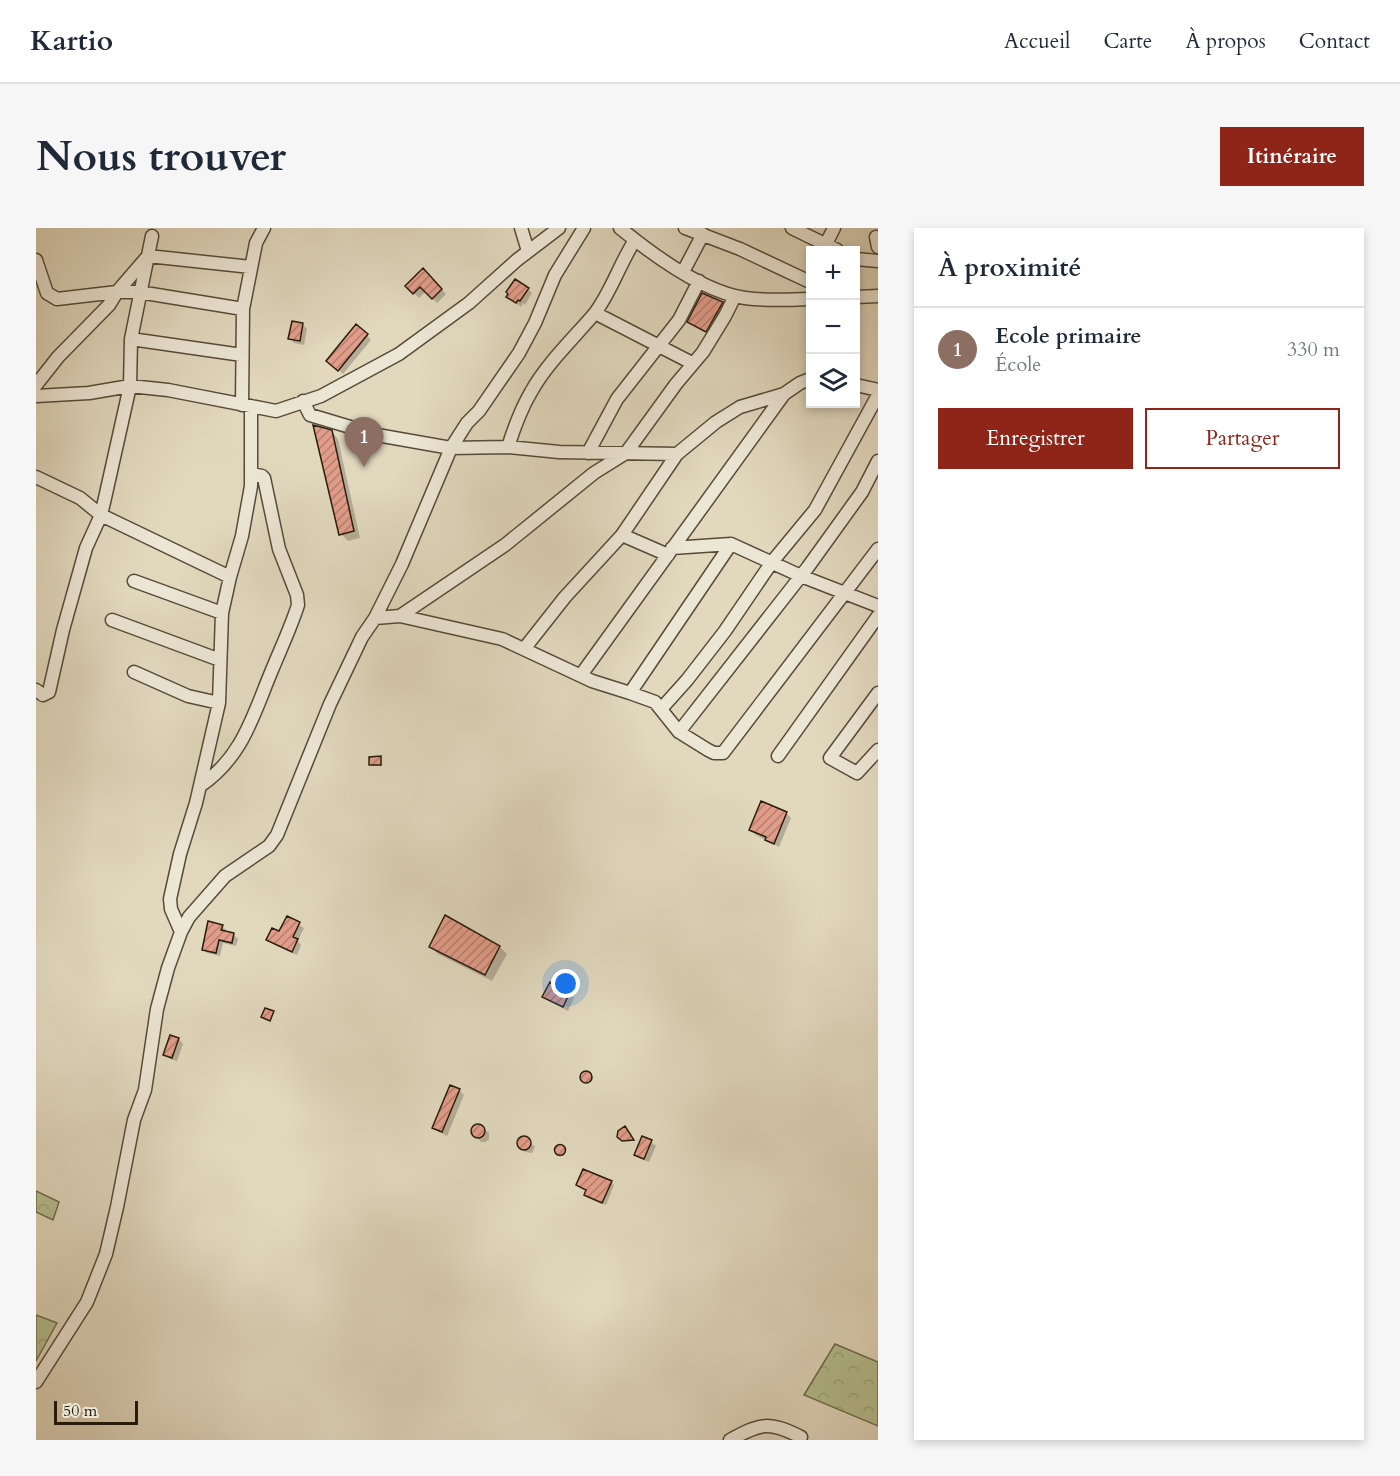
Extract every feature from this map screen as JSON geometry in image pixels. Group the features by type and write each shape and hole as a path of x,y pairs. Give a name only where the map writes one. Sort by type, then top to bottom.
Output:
{"street":[{"path":"181,932 171,909 170,899 219,703 222,613 242,536 252,474 242,355 243,309 256,243 264,228"},
{"path":"521,228 528,251"},
{"path":"36,396 89,393 130,386 168,390 276,411 321,396 399,354 469,303 528,251 559,228"},
{"path":"36,1382 87,1302 106,1254 134,1120 145,1090 157,1009 181,932 196,908 225,876 269,846 277,835 330,704 362,637 375,618 406,555 451,448 519,353 535,324 555,275 584,228"},
{"path":"620,228 683,272 735,296 758,299 806,299"},
{"path":"685,228 806,277"},
{"path":"792,228 821,246"},
{"path":"825,246 834,228"},
{"path":"683,272 703,234"},
{"path":"36,690 43,695 49,692 63,630 86,548 101,515 130,386 131,339 152,236"},
{"path":"508,447 531,391 543,373 604,301 635,240"},
{"path":"148,256 251,267"},
{"path":"36,385 58,357 109,305 117,292 148,256"},
{"path":"860,259 878,261"},
{"path":"36,261 47,293 57,299 117,292 139,292 243,309"},
{"path":"588,453 624,390 679,320 699,281"},
{"path":"400,616 505,545 594,474 626,453 692,363 703,352 735,296"},
{"path":"860,297 878,296"},
{"path":"595,313 692,363"},
{"path":"131,339 242,355"},
{"path":"524,649 565,597 622,535 677,454 716,422 740,407 784,394 806,381"},
{"path":"661,709 725,631 772,562 815,510 878,392 860,387"},
{"path":"581,675 784,394"},
{"path":"303,401 310,415 377,435 451,448 508,447 588,453 677,454"},
{"path":"679,732 801,576 862,492 878,461"},
{"path":"200,786 216,775 229,760 250,725 298,605 297,595 279,549 264,478 252,474"},
{"path":"36,477 80,498 101,515 230,577"},
{"path":"622,535 670,552 730,544 801,576 878,606"},
{"path":"630,693 730,544"},
{"path":"375,618 400,616 502,639 613,689 650,699 679,732 714,753 723,753 878,549"},
{"path":"134,581 222,613"},
{"path":"778,756 878,616"},
{"path":"112,620 220,660"},
{"path":"134,672 188,696 219,703"},
{"path":"878,693 830,758 857,773 878,750"},
{"path":"730,1440 758,1428 774,1425 801,1437"}],"green space":[{"path":"36,1191 59,1202 53,1220 36,1212"},
{"path":"36,1315 57,1323 36,1361"},
{"path":"835,1344 878,1362 878,1426 804,1395"}],"building":[{"path":"423,268 442,289 432,299 420,287 413,294 405,286"},
{"path":"515,279 529,288 516,303 506,297 508,294 506,292"},
{"path":"702,293 723,302 706,332 687,322"},
{"path":"292,321 303,323 300,341 288,339"},
{"path":"356,324 368,334 338,371 326,361"},
{"path":"313,425 332,430 354,531 339,535"},
{"path":"381,756 381,765 369,765 369,757"},
{"path":"761,801 787,812 774,844 765,840 766,837 749,830"},
{"path":"445,915 500,946 485,975 429,947"},
{"path":"287,916 300,922 293,937 298,939 292,952 266,940 272,928 279,931"},
{"path":"208,921 223,925 221,930 234,933 232,943 219,940 216,953 202,950"},
{"path":"550,982 570,992 563,1007 542,997"},
{"path":"265,1008 274,1011 270,1021 261,1017"},
{"path":"170,1035 179,1038 172,1058 163,1055"},
{"path":"588,1071 592,1077 588,1083 584,1083 580,1075"},
{"path":"450,1085 460,1089 442,1132 432,1128"},
{"path":"475,1124 481,1124 485,1131 481,1138 475,1138 471,1134 471,1128"},
{"path":"625,1126 634,1140 622,1141 617,1137 618,1131"},
{"path":"521,1136 527,1136 531,1143 527,1150 521,1150 517,1146 517,1140"},
{"path":"642,1136 652,1140 644,1159 634,1155"},
{"path":"560,1144 566,1150 560,1156 554,1150"},
{"path":"583,1169 612,1181 602,1203 584,1195 586,1190 576,1185"}],"place":[{"name":"Ecole primaire","path":"364,467"}]}
